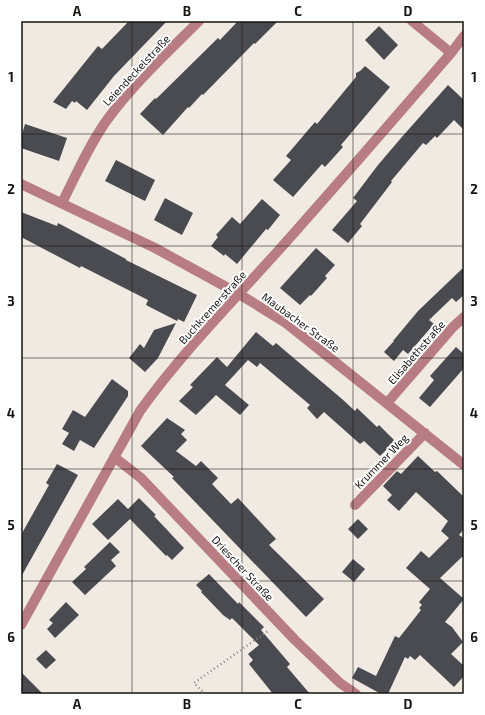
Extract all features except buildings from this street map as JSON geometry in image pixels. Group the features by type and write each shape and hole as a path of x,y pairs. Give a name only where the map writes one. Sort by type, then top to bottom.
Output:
{"street":[{"name":"Leiendeckelstraße","path":"62,203 106,120 140,81 199,21"},
{"path":"412,21 451,53"},
{"name":"Buchkremerstraße","path":"21,625 140,411 159,385 330,192 451,53 464,36"},
{"name":"Maubacher Straße","path":"21,184 155,248 239,294 286,323 464,465"},
{"name":"Elisabethstraße","path":"387,403 438,344 464,317"},
{"name":"Krummer Weg","path":"355,505 425,433"},
{"name":"Driescher Straße","path":"114,457 141,478 280,624 340,683 356,694"}],"path":[{"path":"204,694 194,683 263,634 280,624"}]}
